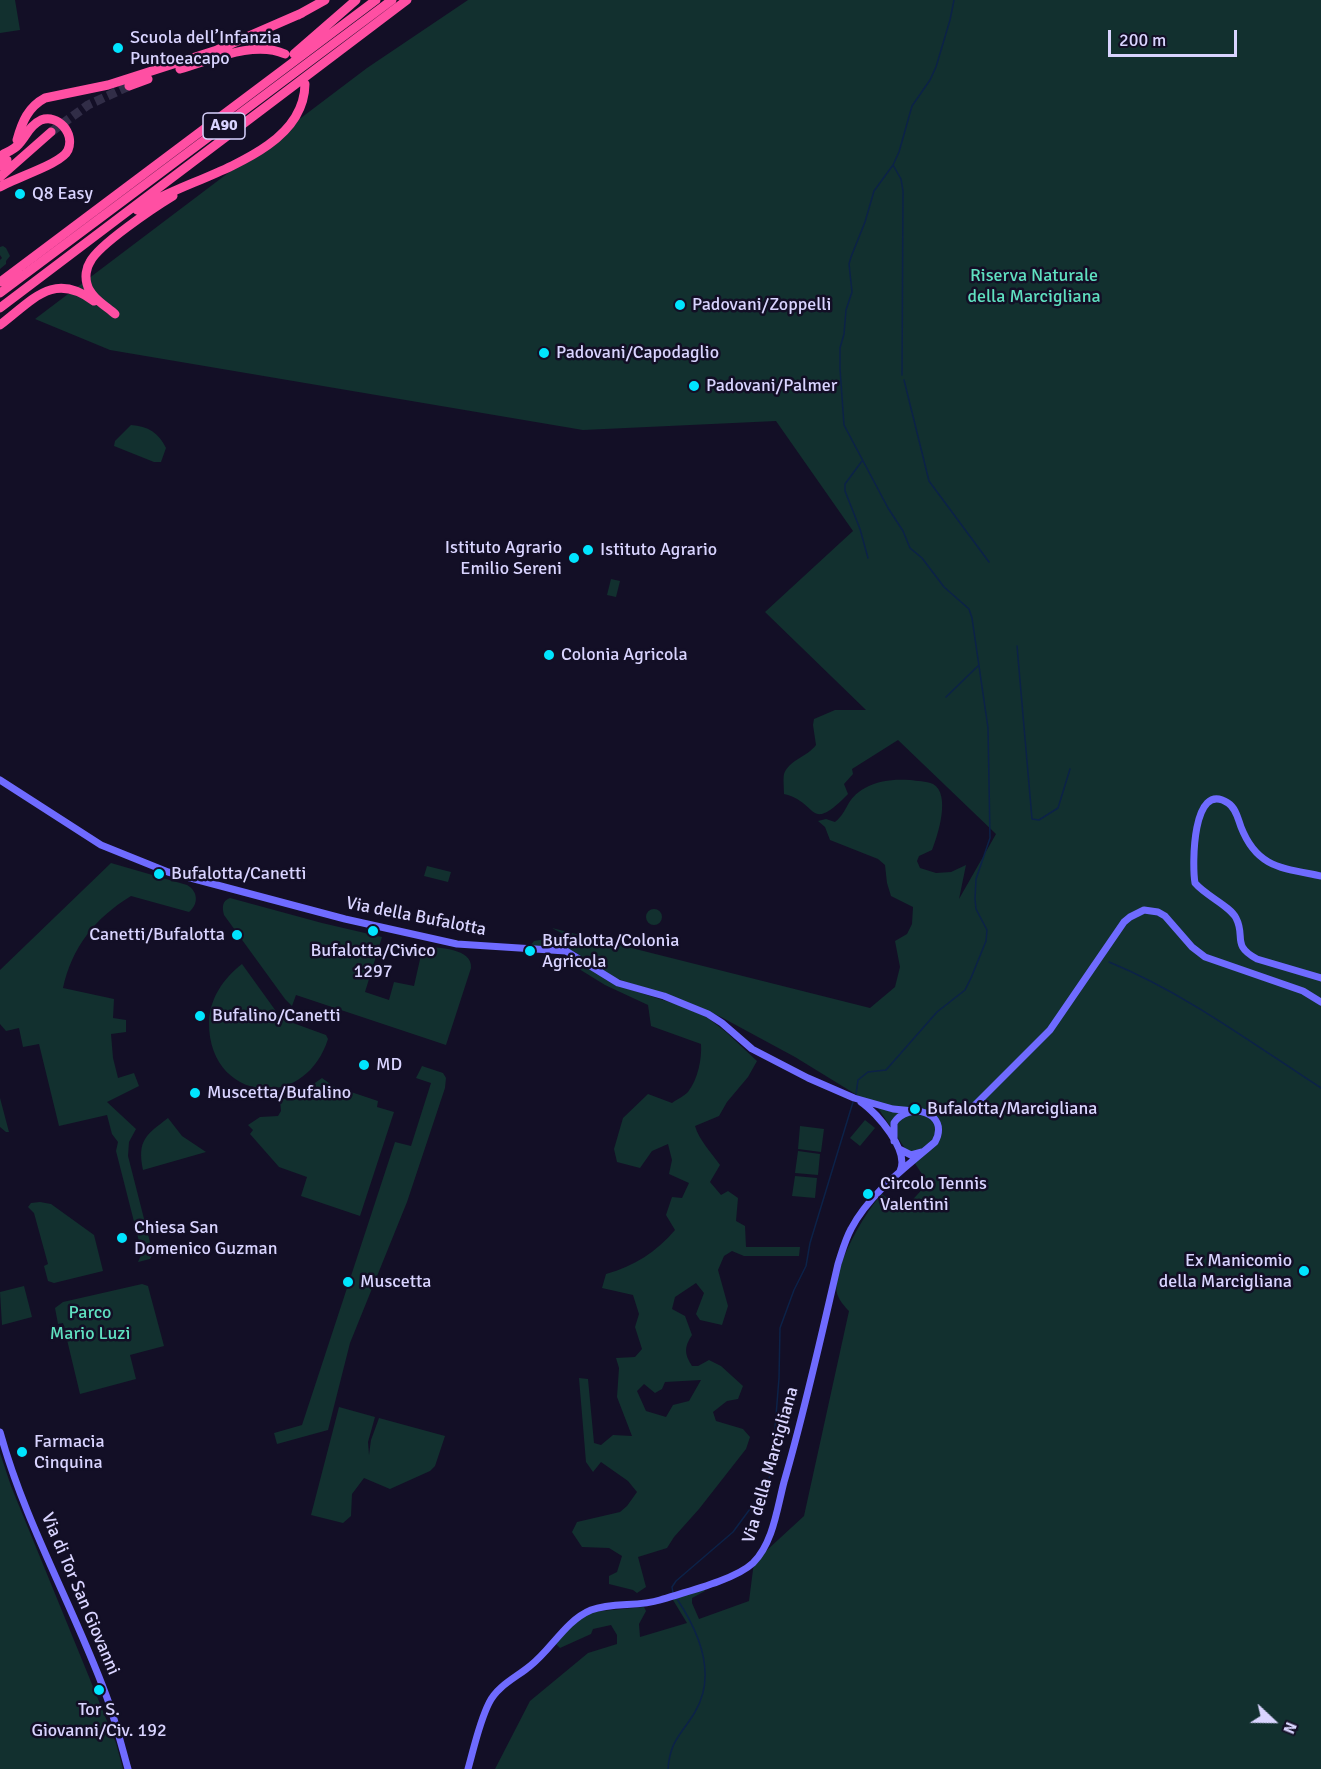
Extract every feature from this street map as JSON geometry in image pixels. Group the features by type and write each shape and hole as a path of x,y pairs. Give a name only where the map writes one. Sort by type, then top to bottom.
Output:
{"highway":[{"path":"129,86 237,47 325,0"},
{"path":"202,131 230,103 294,54 356,0"},
{"name":"A90","path":"0,293 47,246 376,0"},
{"name":"A90","path":"0,282 14,277 56,252 392,0"},
{"path":"97,236 130,208 407,0"},
{"path":"17,140 28,112 45,98 108,85 218,50 302,13"},
{"path":"178,69 253,48 272,49 285,54"},
{"path":"0,308 97,236 152,201 258,152 285,131 301,107 305,84"},
{"path":"0,187 58,160 68,150 69,135 60,123 44,119 33,125 2,161"},
{"path":"0,177 51,132"},
{"path":"0,325 42,294 57,287 75,290 115,314 94,296 87,285 86,273 92,259 121,233 158,206 214,173"}],"street":[{"name":"Via della Bufalotta","path":"0,780 101,845 168,872 345,919 447,942 488,947 558,949 569,952 618,983 664,996 708,1014 758,1052 854,1098 892,1109 914,1112"},
{"path":"1321,876 1286,869 1259,856 1248,844 1234,810 1227,802 1211,801 1202,809 1197,823 1195,844 1193,873 1195,883 1207,895 1232,912 1239,927 1240,942 1248,954 1257,959 1321,978"},
{"path":"974,1107 1044,1038 1089,976 1124,922 1144,910 1158,912 1165,916 1192,947 1204,957 1304,991 1321,1002"},
{"name":"Via della Bufalotta","path":"854,1098 875,1113 896,1144"},
{"path":"897,1176 903,1163 893,1131 896,1120 903,1114 914,1112"},
{"name":"Via della Marcigliana","path":"468,1769 486,1709 493,1696 531,1666 576,1619 602,1607 647,1604 739,1573 760,1555 770,1535 788,1471 846,1241 851,1229 864,1209 935,1142 939,1132 937,1121 928,1113 914,1112"},
{"path":"896,1144 904,1153 911,1155 924,1151"},
{"name":"Via di Tor San Giovanni","path":"0,1432 22,1495 106,1695 128,1769"}],"green space":[{"path":"0,0 15,0 20,30 0,33"},
{"name":"Riserva Naturale della Marcigliana","path":"468,0 1321,0 1321,1769 495,1769 530,1701 588,1653 617,1644 617,1635 611,1625 593,1629 591,1634 560,1648 556,1644 571,1626 591,1612 644,1607 646,1611 639,1624 640,1637 687,1623 673,1600 678,1596 703,1588 705,1591 692,1598 699,1619 749,1601 754,1562 804,1516 849,1311 838,1296 837,1286 844,1258 867,1213 882,1194 905,1208 928,1183 878,1108 795,1057 721,1017 687,1002 609,976 575,952 548,946 530,946 534,941 552,938 574,940 552,928 870,1008 895,987 900,967 895,941 907,934 912,924 913,907 891,896 885,865 878,859 830,840 825,827 818,821 826,819 835,822 854,796 876,783 904,780 933,784 941,796 940,825 932,850 919,856 917,861 920,868 936,873 951,872 966,865 959,899 996,834 898,740 852,769 853,774 844,784 848,794 826,812 819,814 814,812 795,798 784,794 786,769 816,745 814,719 835,710 866,710 765,612 853,531 776,421 583,430 110,350 35,319 367,68"},
{"path":"3,246 10,256 0,269 2,258 0,247"},
{"path":"131,425 148,429 160,438 166,448 161,462 154,462 114,446 115,441"},
{"path":"611,579 620,581 616,597 607,595"},
{"path":"111,863 187,885 196,898 189,912 131,896 106,914 87,935 72,959 63,988 114,999 113,1018 126,1020 126,1032 111,1034 113,1058 118,1078 134,1073 139,1086 107,1102 136,1129 129,1142 128,1156 153,1254 150,1259 138,1262 142,1253 116,1151 118,1142 112,1134 107,1115 59,1126 39,1044 23,1047 19,1028 6,1031 0,1024 0,970"},
{"path":"427,866 451,872 448,882 424,876"},
{"path":"230,898 382,937 365,992 389,1000 394,982 414,986 423,946 453,950 466,956 471,968 446,1045 296,995 292,1006 224,915 223,905"},
{"path":"654,909 660,911 662,917 660,923 654,925 648,923 646,917 648,911"},
{"path":"577,960 628,989 682,1006 708,1018 757,1061 719,1116 695,1126 702,1141 720,1165 710,1182 721,1195 728,1191 738,1198 736,1221 745,1226 746,1247 800,1247 799,1256 744,1256 732,1251 724,1256 718,1270 728,1306 722,1325 700,1320 696,1314 704,1293 696,1283 675,1297 672,1309 685,1316 692,1335 686,1350 692,1366 698,1366 709,1360 721,1366 743,1386 738,1399 727,1401 713,1412 716,1421 743,1429 750,1437 746,1449 667,1548 638,1557 646,1587 637,1593 609,1584 609,1576 617,1572 622,1556 609,1548 582,1547 572,1532 577,1522 620,1512 637,1492 628,1481 601,1462 593,1472 586,1462 579,1378 588,1379 594,1443 601,1445 613,1435 632,1436 617,1397 619,1368 616,1358 635,1357 642,1349 635,1327 639,1314 633,1295 602,1288 606,1274 644,1257 675,1230 666,1215 672,1197 682,1198 689,1183 669,1174 672,1160 668,1144 652,1151 640,1168 617,1162 614,1149 623,1118 648,1094 672,1103 688,1092 699,1069 701,1044 651,1026 648,1005 605,985 571,964","holes":["701,1380 689,1401 673,1405 666,1417 646,1411 637,1391 644,1384 655,1393 662,1389 665,1382"]},
{"path":"242,964 278,1014 293,1023 326,1035 328,1039 316,1063 299,1079 280,1087 259,1088 240,1082 224,1069 213,1048 209,1022 212,1005 223,983"},
{"path":"422,1066 443,1073 446,1078 445,1088 407,1202 350,1343 328,1430 277,1444 274,1433 302,1425 395,1142 411,1146 431,1083 416,1078"},
{"path":"322,1078 333,1086 378,1101 377,1107 394,1112 360,1216 301,1196 307,1177 279,1167 250,1134 253,1130 248,1125 260,1117 278,1116 281,1111 280,1100 298,1095"},
{"path":"0,1098 9,1132 0,1127"},
{"path":"168,1118 182,1136 206,1152 143,1170 142,1145 149,1134"},
{"path":"865,1120 875,1128 860,1146 850,1138"},
{"path":"800,1126 824,1129 821,1152 798,1149"},
{"path":"798,1151 820,1154 818,1175 795,1173"},
{"path":"795,1176 817,1178 815,1198 792,1196"},
{"name":"Parco Mario Luzi","path":"31,1203 51,1204 94,1235 103,1271 54,1283 48,1281 44,1266 48,1264 34,1213 28,1207"},
{"path":"142,1284 148,1286 164,1346 130,1355 136,1379 80,1394 63,1323 58,1324 55,1308 63,1302"},
{"path":"24,1286 32,1317 2,1325 0,1292"},
{"path":"339,1407 375,1417 368,1442 369,1455 371,1440 379,1418 445,1436 435,1466 430,1471 390,1489 364,1478 352,1494 351,1516 343,1523 311,1515"},
{"path":"0,1453 11,1486 116,1743 123,1769 0,1769"}],"waterway":[{"path":"856,1094 858,1080 868,1072 886,1070 937,1012 965,990 986,941 987,930 976,909 975,899 976,879 990,838 988,728 972,618 969,609 944,587 922,558 910,548 903,531 888,508 844,425 840,369 840,348 846,310 852,292 849,264 851,257 874,191 893,165 899,152 912,106 936,67 954,0"},
{"path":"893,165 901,179 903,191 902,375"},
{"path":"904,380 929,481 989,562"},
{"path":"862,461 845,484 845,491 860,529 868,558"},
{"path":"1017,646 1032,819 1039,820 1058,808 1070,769"},
{"path":"946,697 978,666"},
{"path":"1109,962 1192,1004 1321,1088"},
{"path":"673,1593 672,1587 676,1581 733,1532 761,1494 775,1466 778,1449 775,1428 780,1328 806,1266 810,1243 853,1102"},
{"path":"668,1769 674,1744 695,1712 705,1683 705,1669 698,1640 677,1599"}],"tunnel":[{"path":"51,132 88,105 129,86"}],"place":[{"name":"Scuola dell’Infanzia Puntoeacapo","path":"118,48"},
{"name":"Q8 Easy","path":"20,194"},
{"name":"Padovani/Zoppelli","path":"680,305"},
{"name":"Padovani/Capodaglio","path":"544,353"},
{"name":"Padovani/Palmer","path":"694,386"},
{"name":"Istituto Agrario","path":"588,550"},
{"name":"Istituto Agrario Emilio Sereni","path":"574,558"},
{"name":"Colonia Agricola","path":"549,655"},
{"name":"Bufalotta/Canetti","path":"159,874"},
{"name":"Bufalotta/Civico 1297","path":"373,931"},
{"name":"Canetti/Bufalotta","path":"237,935"},
{"name":"Bufalotta/Colonia Agricola","path":"530,951"},
{"name":"Bufalino/Canetti","path":"200,1016"},
{"name":"MD","path":"364,1065"},
{"name":"Muscetta/Bufalino","path":"195,1093"},
{"name":"Bufalotta/Marcigliana","path":"915,1109"},
{"name":"Circolo Tennis Valentini","path":"868,1194"},
{"name":"Chiesa San Domenico Guzman","path":"122,1238"},
{"name":"Ex Manicomio della Marcigliana","path":"1304,1271"},
{"name":"Muscetta","path":"348,1282"},
{"name":"Farmacia Cinquina","path":"22,1452"},
{"name":"Tor S. Giovanni/Civ. 192","path":"99,1690"}]}
